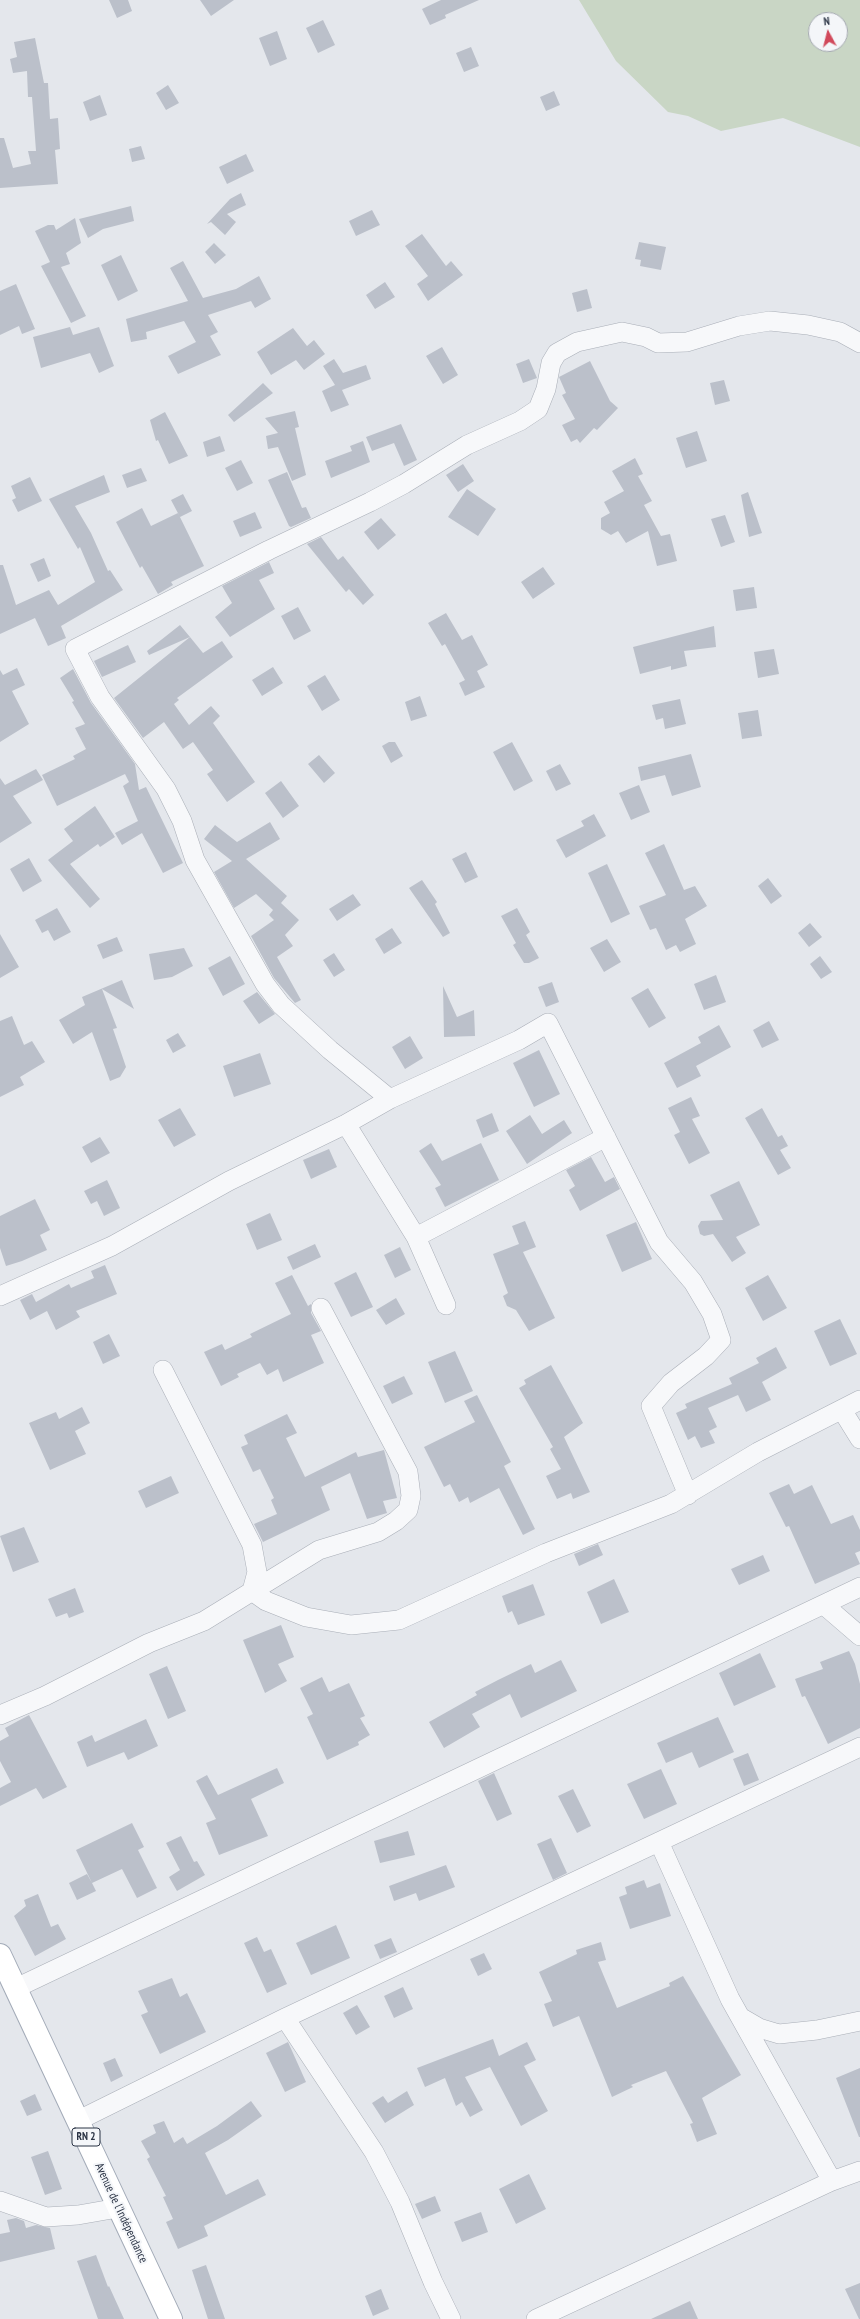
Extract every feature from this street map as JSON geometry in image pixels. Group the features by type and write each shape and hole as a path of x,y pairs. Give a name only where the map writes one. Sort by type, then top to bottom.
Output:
{"main road":[{"name":"Avenue de l'Indépendance","path":"0,1955 79,2120 118,2208 171,2319"}],"street":[{"path":"390,1099 330,1050 281,1005 264,984 195,860 182,821 166,789 100,697 75,649 269,550 370,502 404,484 467,446 520,421 538,409 546,389 551,363 557,353 577,342 622,332 646,337 658,343 687,342 739,326 770,321 808,325 840,332 860,343"},
{"path":"0,1296 112,1246 229,1181 346,1124 390,1099 498,1050 548,1023 659,1242 693,1282 712,1314 721,1340 706,1356 671,1383 651,1406 688,1495"},
{"path":"346,1124 416,1237 446,1305"},
{"path":"416,1237 606,1137"},
{"path":"0,1715 45,1696 149,1643 204,1621 319,1550 378,1532 396,1521 408,1510 411,1496 408,1472 321,1308"},
{"path":"163,1370 252,1546 257,1572 252,1591"},
{"path":"252,1591 266,1601 306,1617 351,1625 399,1620 546,1553 671,1504 758,1452 860,1400"},
{"path":"842,1410 860,1440"},
{"path":"16,1988 860,1587"},
{"path":"824,1605 860,1636"},
{"path":"79,2120 285,2018 860,1747"},
{"path":"659,1842 708,1953 740,2017 832,2181"},
{"path":"740,2017 759,2028 779,2034 817,2030 860,2021"},
{"path":"285,2018 374,2152 400,2202 433,2282 451,2319"},
{"path":"536,2319 832,2181 860,2171"},
{"path":"0,2200 46,2217 78,2215 118,2208"}],"green space":[{"path":"579,0 860,0 860,147 783,118 721,131 688,116 668,112 616,61"}],"building":[{"path":"109,0 128,0 132,11 117,18"},
{"path":"200,0 234,0 211,16"},
{"path":"441,0 479,0 445,15 446,18 430,25 422,9"},
{"path":"323,20 335,45 318,53 306,28"},
{"path":"277,31 287,59 270,66 259,38"},
{"path":"35,38 44,83 48,83 50,119 58,118 60,149 55,150 58,184 0,188 0,138 4,138 13,168 31,164 28,151 36,151 32,97 28,97 27,71 13,73 10,59 17,57 14,42"},
{"path":"471,47 479,66 464,72 456,53"},
{"path":"168,85 179,103 166,110 156,93"},
{"path":"554,91 560,105 546,111 540,97"},
{"path":"100,95 107,115 90,121 83,102"},
{"path":"141,146 145,159 132,162 129,149"},
{"path":"246,154 254,171 227,184 219,167"},
{"path":"241,193 246,205 227,214 236,222 225,235 211,222 207,224 230,199"},
{"path":"131,206 134,221 103,229 88,238 79,219"},
{"path":"372,210 380,225 356,236 349,221"},
{"path":"75,218 81,243 66,253 70,264 61,267 86,316 71,323 41,266 50,262 35,231 48,225 54,225 56,230"},
{"path":"422,234 446,266 451,261 463,275 428,301 417,284 428,276 405,246"},
{"path":"639,242 666,247 661,270 640,266 641,260 635,259"},
{"path":"214,243 226,255 215,264 205,252"},
{"path":"121,255 138,291 118,301 101,265"},
{"path":"183,261 203,298 236,289 259,276 271,299 255,308 251,301 208,315 218,332 210,336 221,355 178,374 168,356 196,342 184,321 146,332 147,339 131,342 126,319 188,301 170,268"},
{"path":"385,282 395,297 375,309 366,295"},
{"path":"16,284 35,329 22,334 19,326 0,335 0,291"},
{"path":"587,289 592,308 577,312 572,293"},
{"path":"70,327 73,335 99,327 114,366 99,373 90,353 41,368 33,337"},
{"path":"293,328 307,346 314,340 325,354 304,370 296,360 271,375 257,352"},
{"path":"442,347 458,375 443,384 426,356"},
{"path":"334,359 343,373 366,365 371,379 342,390 349,405 331,412 322,391 335,385 323,366"},
{"path":"529,359 537,378 523,383 516,364"},
{"path":"590,361 610,401 618,408 597,430 594,428 580,443 577,439 571,442 562,425 575,419 562,395 566,393 559,377"},
{"path":"724,380 730,401 715,405 710,383"},
{"path":"263,383 273,393 234,422 228,415"},
{"path":"295,411 299,427 295,428 306,475 292,481 278,447 268,449 266,436 278,433 265,418"},
{"path":"165,412 188,456 169,464 158,440 156,441 150,420"},
{"path":"401,424 417,460 404,466 394,443 372,451 366,437"},
{"path":"697,431 707,461 686,468 676,438"},
{"path":"220,436 225,451 207,457 203,442"},
{"path":"363,441 370,462 331,478 325,461 352,451 350,446"},
{"path":"635,458 643,474 638,476 652,501 644,505 661,536 670,534 677,561 657,566 648,531 626,543 618,531 611,535 601,529 601,518 610,513 604,502 624,491 612,471"},
{"path":"241,460 253,483 237,491 225,468"},
{"path":"463,464 474,481 458,492 446,475"},
{"path":"141,468 147,481 127,488 122,475"},
{"path":"287,472 302,508 306,507 311,518 291,527 289,526 268,480"},
{"path":"104,475 110,492 75,506 91,533 108,571 110,570 123,590 61,626 66,638 48,646 35,618 0,634 0,565 3,565 16,605 49,590 58,605 95,582 80,547 78,549 49,499"},
{"path":"30,477 42,501 18,512 12,500 16,498 11,486"},
{"path":"467,489 496,509 478,536 448,517"},
{"path":"748,492 762,533 749,537 741,495"},
{"path":"183,494 192,511 180,517 171,500"},
{"path":"142,508 151,526 178,513 204,566 171,582 173,585 158,594 142,566 140,568 116,522"},
{"path":"255,512 262,528 240,537 233,521"},
{"path":"725,515 735,542 721,547 711,519"},
{"path":"381,518 396,535 378,550 364,532"},
{"path":"321,537 338,560 343,556 374,595 363,605 349,589 346,592 307,544"},
{"path":"44,558 51,576 38,582 30,564"},
{"path":"269,562 274,573 259,580 275,609 230,637 215,617 232,603 222,586"},
{"path":"543,567 555,584 533,599 521,582"},
{"path":"754,587 757,608 736,611 733,590"},
{"path":"298,607 311,631 294,640 281,616"},
{"path":"446,613 462,640 472,635 488,665 477,671 485,687 465,696 459,683 465,680 445,644 442,646 428,623"},
{"path":"180,625 190,637 149,655 147,651"},
{"path":"714,626 716,647 684,651 687,666 671,670 671,666 640,674 633,647"},
{"path":"190,637 203,653 222,641 233,657 177,698 179,700 174,704 189,725 211,706 220,716 213,723 255,782 227,802 207,774 213,770 193,742 183,749 164,722 143,738 114,698"},
{"path":"128,645 136,662 102,677 94,661"},
{"path":"774,649 779,674 758,678 754,652"},
{"path":"273,667 283,683 262,696 252,680"},
{"path":"17,668 25,685 12,691 29,724 0,742 0,670 3,675"},
{"path":"73,669 91,703 135,764 139,790 146,787 183,863 163,873 142,833 122,845 115,833 138,821 123,786 129,782 125,774 57,806 42,775 75,759 73,756 86,749 75,728 85,724 72,702 74,701 60,678"},
{"path":"325,675 340,700 322,711 307,686"},
{"path":"420,696 427,716 411,721 405,702"},
{"path":"680,699 686,724 665,729 663,718 656,720 652,705"},
{"path":"758,710 762,736 742,739 738,713"},
{"path":"389,742 395,742 403,756 391,763 382,746"},
{"path":"512,742 533,781 514,791 493,752"},
{"path":"691,754 701,787 672,796 665,775 641,781 638,767"},
{"path":"319,755 335,773 324,783 308,764"},
{"path":"560,764 571,784 556,791 546,771"},
{"path":"36,769 43,780 13,796 32,823 0,843 0,778 5,785"},
{"path":"281,781 299,806 283,818 265,793"},
{"path":"639,785 650,812 631,820 619,793"},
{"path":"95,806 115,837 100,847 98,844 70,864 100,899 90,908 48,860 73,841 64,829"},
{"path":"594,814 606,836 566,858 556,840 584,826 581,821"},
{"path":"270,822 280,839 246,859 287,896 281,903 299,920 285,935 293,946 277,957 301,1000 295,1003 274,978 251,936 274,920 269,915 273,910 256,894 234,908 214,872 232,861 204,839 215,825 237,842"},
{"path":"664,844 684,890 695,886 707,906 685,919 696,944 680,952 676,945 666,950 656,928 650,930 639,906 666,895 645,853"},
{"path":"466,852 478,877 465,883 452,859"},
{"path":"29,858 42,881 23,892 10,869"},
{"path":"607,864 630,914 611,923 588,873"},
{"path":"768,878 782,896 771,904 758,886"},
{"path":"422,880 437,902 435,904 450,933 443,937 409,888"},
{"path":"353,894 361,905 337,921 329,909"},
{"path":"57,908 71,932 54,941 48,930 42,933 35,920"},
{"path":"517,908 530,932 526,935 539,958 529,963 524,963 513,945 516,943 501,916"},
{"path":"810,923 822,937 809,947 798,933"},
{"path":"392,928 402,943 384,954 375,939"},
{"path":"0,934 19,967 0,978"},
{"path":"117,937 123,951 103,959 97,945"},
{"path":"607,939 621,962 604,972 590,948"},
{"path":"184,948 193,966 172,977 154,980 149,954"},
{"path":"334,953 345,970 334,977 323,960"},
{"path":"230,956 245,984 223,996 208,968"},
{"path":"820,956 832,972 821,979 810,964"},
{"path":"716,975 726,1002 704,1010 694,984"},
{"path":"122,980 134,1009 102,989 117,1028 113,1029 126,1067 120,1077 110,1081 92,1032 73,1044 59,1020 85,1005 82,997"},
{"path":"552,982 559,1002 546,1007 538,987"},
{"path":"443,986 457,1017 474,1010 475,1036 444,1037"},
{"path":"648,988 666,1018 649,1028 631,998"},
{"path":"257,992 275,1014 259,1024 243,1001"},
{"path":"12,1016 24,1045 32,1041 45,1062 20,1077 24,1085 0,1097 0,1021"},
{"path":"769,1021 779,1040 762,1048 753,1030"},
{"path":"719,1025 731,1047 696,1066 701,1076 677,1088 664,1063 701,1043 698,1037"},
{"path":"178,1033 186,1046 173,1053 166,1040"},
{"path":"410,1036 423,1058 405,1069 392,1047"},
{"path":"539,1050 560,1094 534,1107 513,1063"},
{"path":"260,1053 271,1084 234,1097 223,1066"},
{"path":"691,1097 700,1116 692,1119 710,1153 689,1164 674,1135 680,1132 668,1108"},
{"path":"180,1108 196,1135 174,1147 158,1120"},
{"path":"762,1108 778,1137 782,1135 788,1146 780,1150 791,1168 778,1175 745,1118"},
{"path":"492,1113 499,1131 483,1138 476,1120"},
{"path":"530,1115 542,1134 564,1120 572,1133 527,1164 506,1131"},
{"path":"100,1137 110,1153 91,1163 82,1147"},
{"path":"431,1143 442,1161 481,1143 499,1180 445,1207 435,1188 441,1185 419,1151"},
{"path":"329,1149 337,1167 311,1179 303,1160"},
{"path":"591,1157 605,1182 614,1177 620,1189 580,1211 569,1190 575,1186 566,1170"},
{"path":"107,1180 120,1208 104,1216 97,1201 91,1204 84,1191"},
{"path":"739,1181 760,1225 736,1237 746,1253 732,1262 713,1234 704,1236 700,1234 698,1226 701,1221 723,1220 710,1195"},
{"path":"35,1199 50,1230 40,1235 47,1250 6,1266 0,1248 0,1216"},
{"path":"270,1213 282,1240 257,1250 246,1224"},
{"path":"525,1221 536,1247 523,1252 555,1318 529,1331 516,1310 507,1306 503,1296 508,1293 493,1254 519,1244 512,1226"},
{"path":"636,1222 652,1259 622,1272 606,1235"},
{"path":"315,1244 321,1257 293,1270 287,1257"},
{"path":"400,1247 411,1270 395,1278 384,1255"},
{"path":"105,1265 117,1294 76,1311 80,1317 56,1330 47,1311 30,1320 20,1300 32,1294 36,1302 69,1284 71,1288 94,1278 91,1271"},
{"path":"356,1272 373,1307 351,1317 334,1283"},
{"path":"292,1275 308,1306 311,1304 311,1313 321,1331 311,1335 324,1363 283,1382 278,1369 267,1375 260,1363 237,1374 239,1377 221,1386 204,1352 222,1344 225,1350 252,1337 250,1334 291,1314 275,1283"},
{"path":"768,1275 787,1308 763,1321 745,1288"},
{"path":"396,1298 405,1314 386,1325 376,1310"},
{"path":"840,1319 857,1354 830,1366 814,1331"},
{"path":"109,1334 120,1356 103,1364 93,1342"},
{"path":"776,1347 787,1368 762,1382 771,1400 746,1412 738,1395 708,1408 717,1427 709,1431 715,1443 701,1448 695,1436 688,1440 676,1413 687,1408 685,1404 732,1384 729,1378 759,1363 756,1358"},
{"path":"455,1351 473,1391 445,1403 428,1362"},
{"path":"551,1365 583,1423 564,1437 590,1492 573,1499 571,1493 557,1499 546,1476 561,1469 550,1449 553,1447 519,1388 526,1384 524,1380"},
{"path":"404,1376 413,1394 392,1404 383,1386"},
{"path":"477,1395 511,1462 504,1466 535,1529 523,1535 499,1488 470,1503 468,1497 459,1502 450,1484 444,1487 424,1447 475,1422 464,1401"},
{"path":"82,1407 90,1423 75,1431 86,1454 50,1470 29,1423 56,1412 59,1419"},
{"path":"287,1414 297,1433 286,1438 305,1477 356,1452 358,1457 384,1450 397,1498 383,1501 387,1513 367,1519 350,1473 321,1487 330,1510 263,1542 254,1524 277,1514 271,1500 274,1498 260,1469 253,1472 241,1447 248,1444 244,1435"},
{"path":"171,1476 179,1493 146,1508 138,1491"},
{"path":"789,1484 794,1494 812,1485 831,1524 853,1515 860,1530 860,1551 855,1553 860,1564 815,1584 789,1526 786,1527 769,1493"},
{"path":"24,1527 39,1562 13,1572 0,1536"},
{"path":"598,1544 603,1555 579,1566 574,1554"},
{"path":"763,1555 770,1571 739,1585 731,1569"},
{"path":"614,1579 629,1612 601,1624 587,1592"},
{"path":"533,1584 545,1615 518,1625 512,1611 508,1613 502,1596"},
{"path":"75,1588 84,1612 69,1618 67,1613 56,1617 48,1599"},
{"path":"281,1625 294,1657 278,1664 287,1681 265,1693 243,1640"},
{"path":"849,1651 855,1664 860,1684 860,1728 828,1744 805,1696 802,1697 795,1679 823,1669 820,1662"},
{"path":"760,1653 776,1687 734,1706 719,1673"},
{"path":"561,1660 577,1691 521,1718 510,1694 472,1714 480,1727 444,1748 429,1722 477,1695 475,1692 531,1664 535,1673"},
{"path":"167,1666 186,1711 168,1719 149,1674"},
{"path":"322,1677 329,1692 349,1683 365,1716 360,1718 370,1735 358,1742 359,1745 327,1760 307,1717 313,1714 300,1688"},
{"path":"29,1715 67,1787 43,1799 36,1788 0,1806 0,1788 11,1782 0,1761 0,1741 9,1736 5,1728"},
{"path":"718,1717 734,1752 699,1768 692,1752 666,1763 657,1743"},
{"path":"146,1719 158,1746 128,1760 124,1752 87,1767 77,1742 92,1735 95,1742"},
{"path":"748,1753 759,1780 744,1786 733,1759"},
{"path":"277,1768 284,1783 251,1799 268,1836 219,1855 206,1823 216,1819 196,1781 207,1775 218,1795"},
{"path":"661,1769 677,1804 644,1819 627,1784"},
{"path":"494,1773 512,1814 497,1821 478,1781"},
{"path":"573,1789 591,1826 577,1833 558,1796"},
{"path":"132,1823 144,1847 138,1850 157,1888 137,1898 122,1869 92,1883 76,1850"},
{"path":"408,1831 415,1855 380,1863 374,1841"},
{"path":"181,1836 194,1862 197,1861 205,1875 177,1891 169,1877 180,1870 166,1843"},
{"path":"551,1838 567,1873 553,1880 537,1844"},
{"path":"446,1865 455,1887 419,1901 416,1893 394,1901 389,1886"},
{"path":"87,1874 96,1891 77,1900 69,1883"},
{"path":"644,1880 647,1888 660,1883 671,1916 630,1929 619,1897 627,1894 625,1887"},
{"path":"38,1894 51,1927 58,1924 66,1939 35,1956 14,1916 26,1906 24,1900"},
{"path":"336,1925 350,1958 311,1975 296,1943"},
{"path":"257,1937 264,1952 271,1949 287,1984 267,1993 244,1943"},
{"path":"391,1938 397,1952 380,1959 374,1945"},
{"path":"601,1942 606,1960 598,1962 617,2008 670,1986 669,1983 683,1976 741,2075 702,2098 717,2134 697,2142 690,2124 693,2123 666,2071 631,2085 633,2087 612,2097 579,2016 553,2027 544,2004 552,2001 539,1972 577,1954 576,1950"},
{"path":"484,1953 492,1969 478,1976 470,1959"},
{"path":"172,1978 180,1997 187,1993 206,2032 160,2054 141,2015 148,2012 138,1991"},
{"path":"403,1987 413,2009 394,2018 384,1996"},
{"path":"357,2005 370,2027 356,2035 343,2013"},
{"path":"493,2039 499,2056 527,2042 536,2060 524,2066 548,2111 521,2126 490,2067 465,2077 483,2110 470,2117 462,2102 456,2106 445,2078 425,2087 417,2068"},
{"path":"288,2042 306,2082 285,2092 266,2053"},
{"path":"115,2058 123,2076 111,2082 103,2063"},
{"path":"860,2068 860,2137 859,2137 836,2078"},
{"path":"407,2091 414,2105 385,2123 372,2103 383,2096 388,2103"},
{"path":"35,2094 42,2110 27,2116 20,2101"},
{"path":"251,2101 262,2116 228,2140 205,2153 226,2195 258,2179 266,2195 204,2226 208,2236 178,2249 166,2222 173,2219 163,2197 166,2196 147,2159 150,2157 141,2141 156,2133 153,2125 164,2121 174,2143 183,2137 187,2144 217,2126"},
{"path":"48,2151 62,2189 45,2195 31,2157"},
{"path":"529,2174 546,2209 516,2224 499,2189"},
{"path":"435,2196 441,2211 422,2219 415,2204"},
{"path":"481,2212 488,2232 462,2242 454,2222"},
{"path":"16,2218 24,2221 26,2228 36,2225 50,2228 55,2249 0,2262 0,2234 10,2232 7,2220"},
{"path":"96,2255 108,2287 109,2286 124,2319 98,2319 77,2261"},
{"path":"206,2265 225,2319 208,2319 192,2270"},
{"path":"860,2283 860,2319 859,2319 845,2289"},
{"path":"381,2289 389,2309 373,2316 365,2296"},
{"path":"690,2301 698,2319 651,2319"}]}
